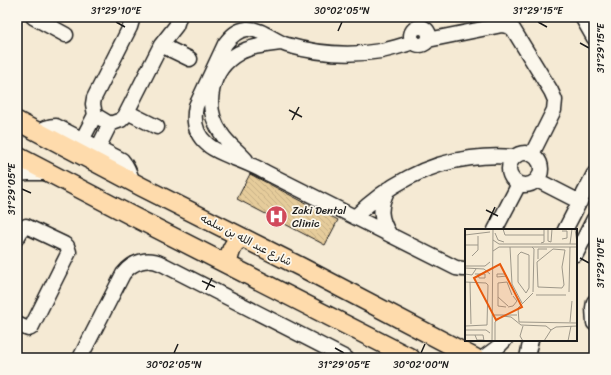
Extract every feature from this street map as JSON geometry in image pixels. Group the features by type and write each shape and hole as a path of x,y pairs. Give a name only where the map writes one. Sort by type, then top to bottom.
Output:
{"main road":[{"name":"شارع عبد الله بن سلمه","path":"17,121 37,133 301,267 475,358"},
{"path":"17,156 411,358"},
{"path":"187,244 199,234 202,229 204,218"},
{"path":"228,265 230,251 241,237"}],"street":[{"path":"33,17 66,35"},
{"path":"82,140 95,115 93,104 94,98 130,27 133,17"},
{"path":"98,148 110,124 121,120 125,116 162,44 176,26 178,17"},
{"path":"416,27 416,44 422,45 428,40 502,25 513,29 555,100 553,114 532,154"},
{"path":"416,27 383,51 358,54 320,52 299,48 280,43 258,31 248,29 239,31 231,36 225,44 196,106 194,123 201,139 215,150 252,166 456,268 465,269"},
{"path":"252,166 221,135 215,125 210,102 211,90 220,69 228,60 248,49 280,43"},
{"path":"162,44 190,59"},
{"path":"127,112 157,127"},
{"path":"95,115 110,124"},
{"path":"37,133 49,126 56,126 122,160 131,174 132,181"},
{"path":"355,217 370,202 407,178 449,162 470,158 492,156 514,157 526,153 532,154 536,157 541,167 539,176 531,184 519,184 510,174 509,168 514,157"},
{"path":"17,174 50,173"},
{"path":"566,229 594,174"},
{"path":"539,176 582,198"},
{"path":"496,229 519,184"},
{"path":"388,189 381,207 381,212 385,227 390,235"},
{"path":"577,252 594,219"},
{"path":"17,238 26,226 64,244 69,249 69,252 30,329 17,324"},
{"path":"80,358 123,274 135,263 146,260 157,261 346,358"},
{"path":"594,302 594,323"},
{"path":"483,358 504,341"},
{"path":"527,358 531,341"}],"building":[{"path":"250,174 338,220 325,245 237,199"}],"place":[{"name":"Zaki Dental Clinic","path":"277,216"}]}
